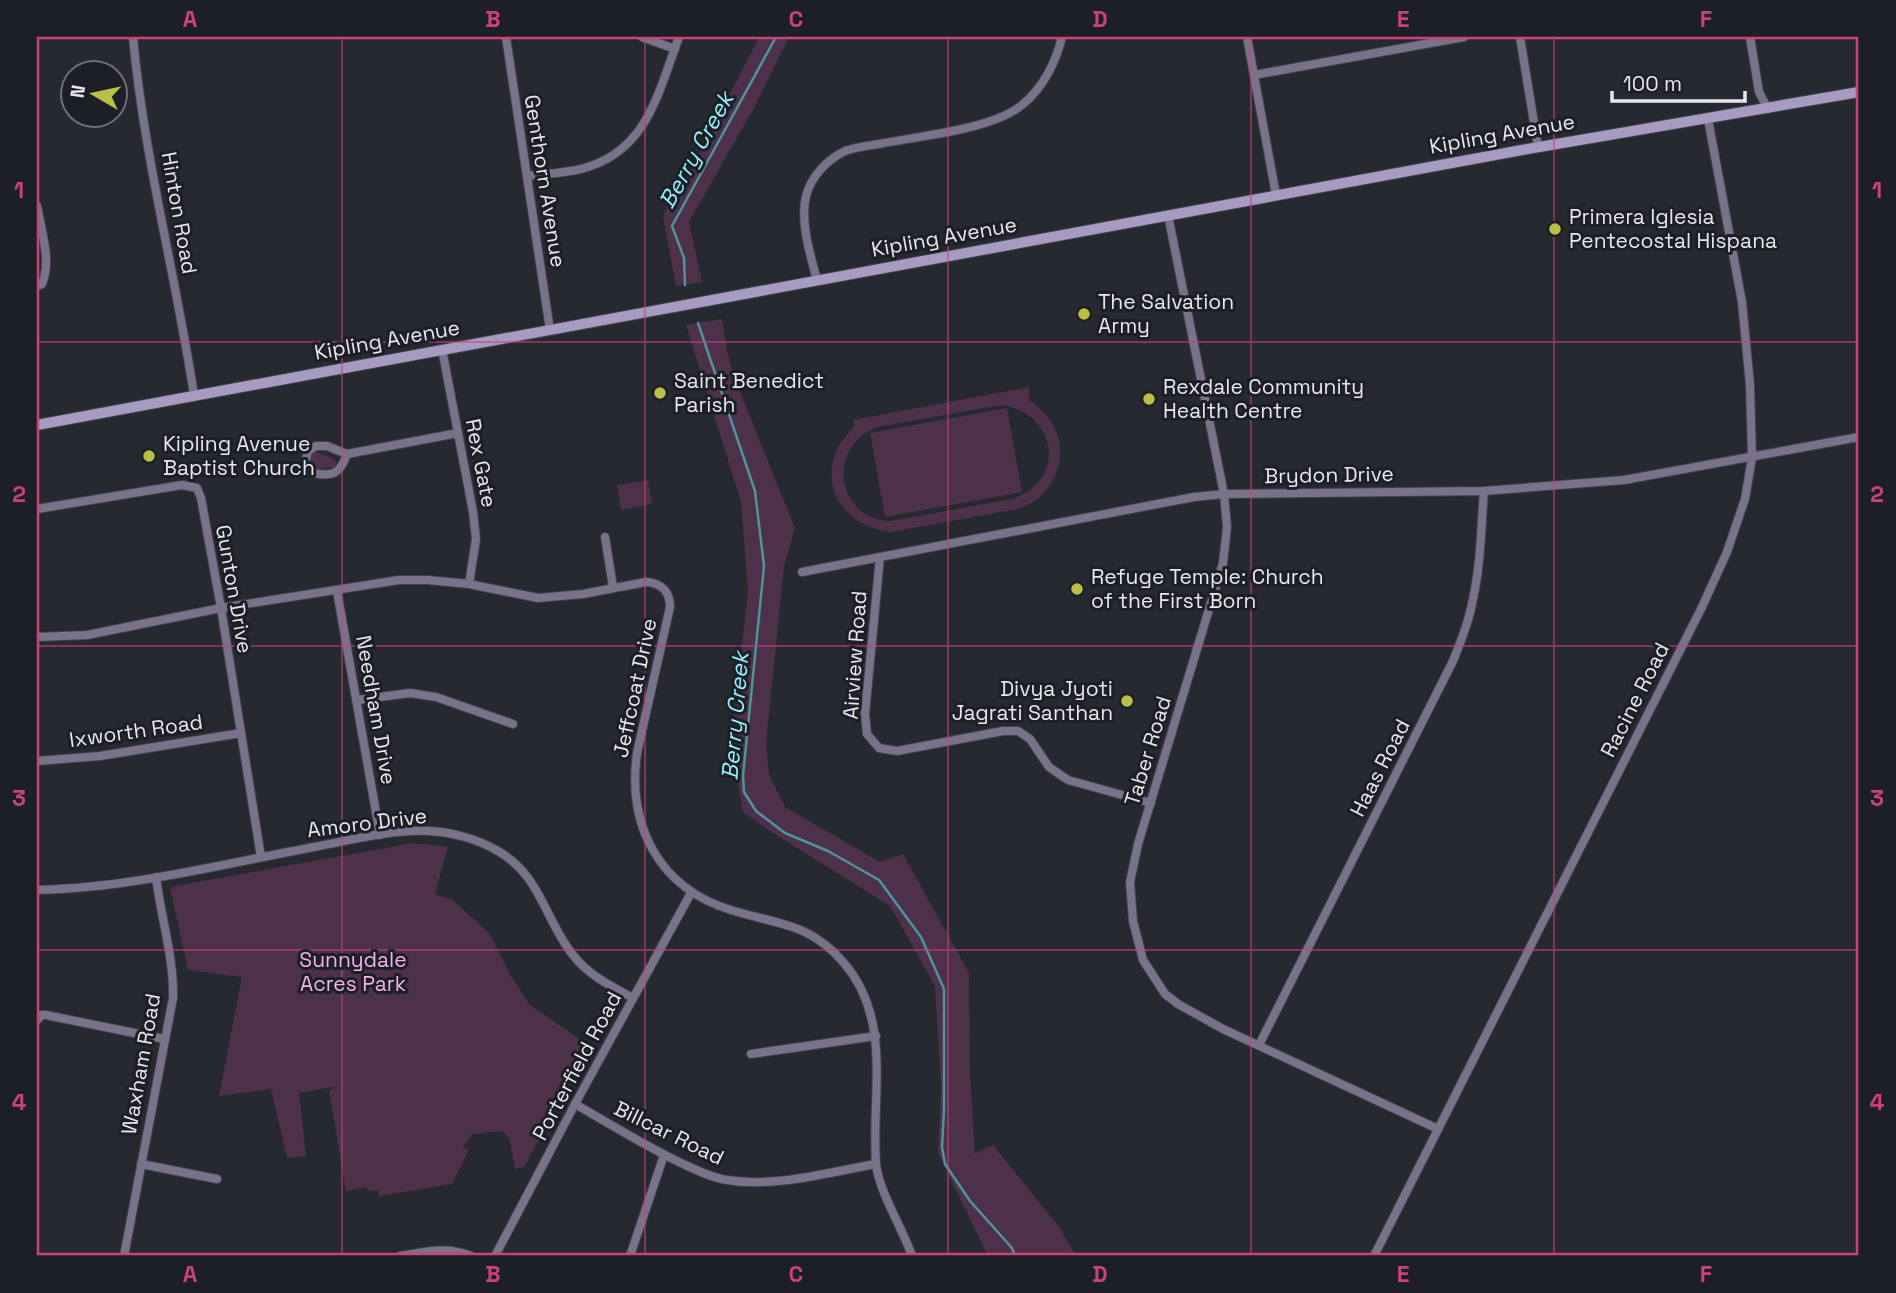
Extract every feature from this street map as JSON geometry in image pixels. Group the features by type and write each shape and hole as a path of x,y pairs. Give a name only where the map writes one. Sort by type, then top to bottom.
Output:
{"main road":[{"name":"Kipling Avenue","path":"37,425 1538,147 1859,92"}],"street":[{"name":"Hinton Road","path":"133,37 160,213 194,395"},
{"name":"Genthorn Avenue","path":"506,37 550,330"},
{"path":"642,37 675,49"},
{"path":"527,176 581,169 596,164 623,148 648,119 679,37"},
{"path":"817,280 804,217 806,196 823,166 845,151 986,124 1021,106 1042,83 1058,52 1062,37"},
{"path":"1247,37 1276,195"},
{"path":"1254,75 1464,37"},
{"path":"1520,37 1538,147"},
{"path":"1749,37 1759,92 1768,109"},
{"name":"Racine Road","path":"1374,1256 1707,596 1727,552 1745,499 1752,458 1750,385 1742,302 1708,119"},
{"path":"37,206 46,256 46,274 42,284 37,286"},
{"name":"Taber Road","path":"1168,215 1224,494 1227,527 1223,563 1138,844 1130,881 1133,921 1143,960 1165,994 1178,1004 1223,1029 1438,1129"},
{"name":"Rex Gate","path":"442,349 473,512 475,539 469,584"},
{"path":"347,454 342,468 335,473 312,473 305,463 308,451 316,446 327,446 347,454 458,433"},
{"name":"Brydon Drive","path":"802,572 1194,497 1224,494 1483,491 1624,480 1859,437"},
{"name":"Gunton Drive","path":"37,509 182,485 197,488 221,608 261,857"},
{"name":"Haas Road","path":"1259,1045 1453,662 1464,634 1479,567 1483,491"},
{"path":"604,537 613,587"},
{"name":"Airview Road","path":"880,557 865,714 867,734 879,748 897,751 1003,731 1018,732 1030,739 1049,767 1068,780 1151,803"},
{"name":"Jeffcoat Drive","path":"37,637 87,635 221,608 399,580 469,584 538,598 652,583 663,588 670,599 670,607 637,753 635,790 638,816 651,847 665,867 691,893 733,911 786,923 808,933 844,963 856,979 872,1015 876,1036 876,1164 912,1256"},
{"name":"Needham Drive","path":"337,591 380,835"},
{"path":"356,700 410,693 436,697 513,724"},
{"name":"Ixworth Road","path":"37,761 100,756 241,733"},
{"name":"Amoro Drive","path":"37,890 70,889 156,877 380,835 428,831 445,833 494,848 519,866 529,877 572,954 583,967 633,998"},
{"name":"Waxham Road","path":"124,1256 173,998 173,980 156,877"},
{"name":"Porterfield Road","path":"495,1256 691,893"},
{"path":"37,1020 46,1014 164,1039"},
{"path":"751,1054 876,1036"},
{"name":"Billcar Road","path":"575,1104 664,1155 710,1177 753,1183 876,1164"},
{"path":"630,1256 664,1155"},
{"path":"141,1164 217,1179"},
{"path":"400,1256 443,1250 471,1256"}],"green space":[{"path":"759,37 789,37 755,106 689,222 702,282 676,286 663,216 681,187"},
{"path":"722,319 734,377 795,528 784,566 766,743 769,775 785,807 880,862 903,854 969,973 970,1073 975,1153 993,1145 1060,1228 1076,1256 988,1256 938,1153 941,1086 935,986 890,906 743,812 731,742 748,592 741,502 686,325"},
{"path":"1029,387 1029,400 1044,413 1055,429 1059,441 1059,466 1048,488 1040,497 1018,509 891,532 877,529 863,524 843,507 832,483 835,454 854,426 853,420","holes":["1002,405 1021,411 1035,421 1044,434 1049,449 1048,464 1042,478 1030,490 1012,499 891,521 873,517 858,509 849,496 844,481 850,450 861,437 877,427"]},
{"path":"1007,408 1022,492 885,517 870,433"},
{"path":"317,452 333,458 337,462 334,467 313,469 308,460 312,453"},
{"path":"648,480 652,504 621,510 617,485"},
{"name":"Sunnydale Acres Park","path":"413,843 448,847 435,894 453,900 490,934 529,1004 591,1047 524,1167 515,1169 510,1141 503,1131 473,1134 463,1147 469,1150 452,1184 379,1196 378,1190 368,1191 367,1187 346,1191 329,1090 338,1086 299,1093 306,1156 287,1158 271,1089 219,1096 242,977 188,970 170,887"}],"waterway":[{"name":"Berry Creek","path":"685,285 684,258 672,226 776,37"},
{"name":"Berry Creek","path":"698,323 755,491 764,566 743,776 744,792 756,811 785,833 828,851 879,880 921,937 944,989 942,1147 945,1164 970,1201 1012,1248 1015,1256"}],"place":[{"name":"Primera Iglesia Pentecostal Hispana","path":"1555,229"},
{"name":"The Salvation Army","path":"1084,314"},
{"name":"Saint Benedict Parish","path":"660,393"},
{"name":"Rexdale Community Health Centre","path":"1149,399"},
{"name":"Kipling Avenue Baptist Church","path":"149,456"},
{"name":"Refuge Temple: Church of the First Born","path":"1077,589"},
{"name":"Divya Jyoti Jagrati Santhan","path":"1127,701"}]}
